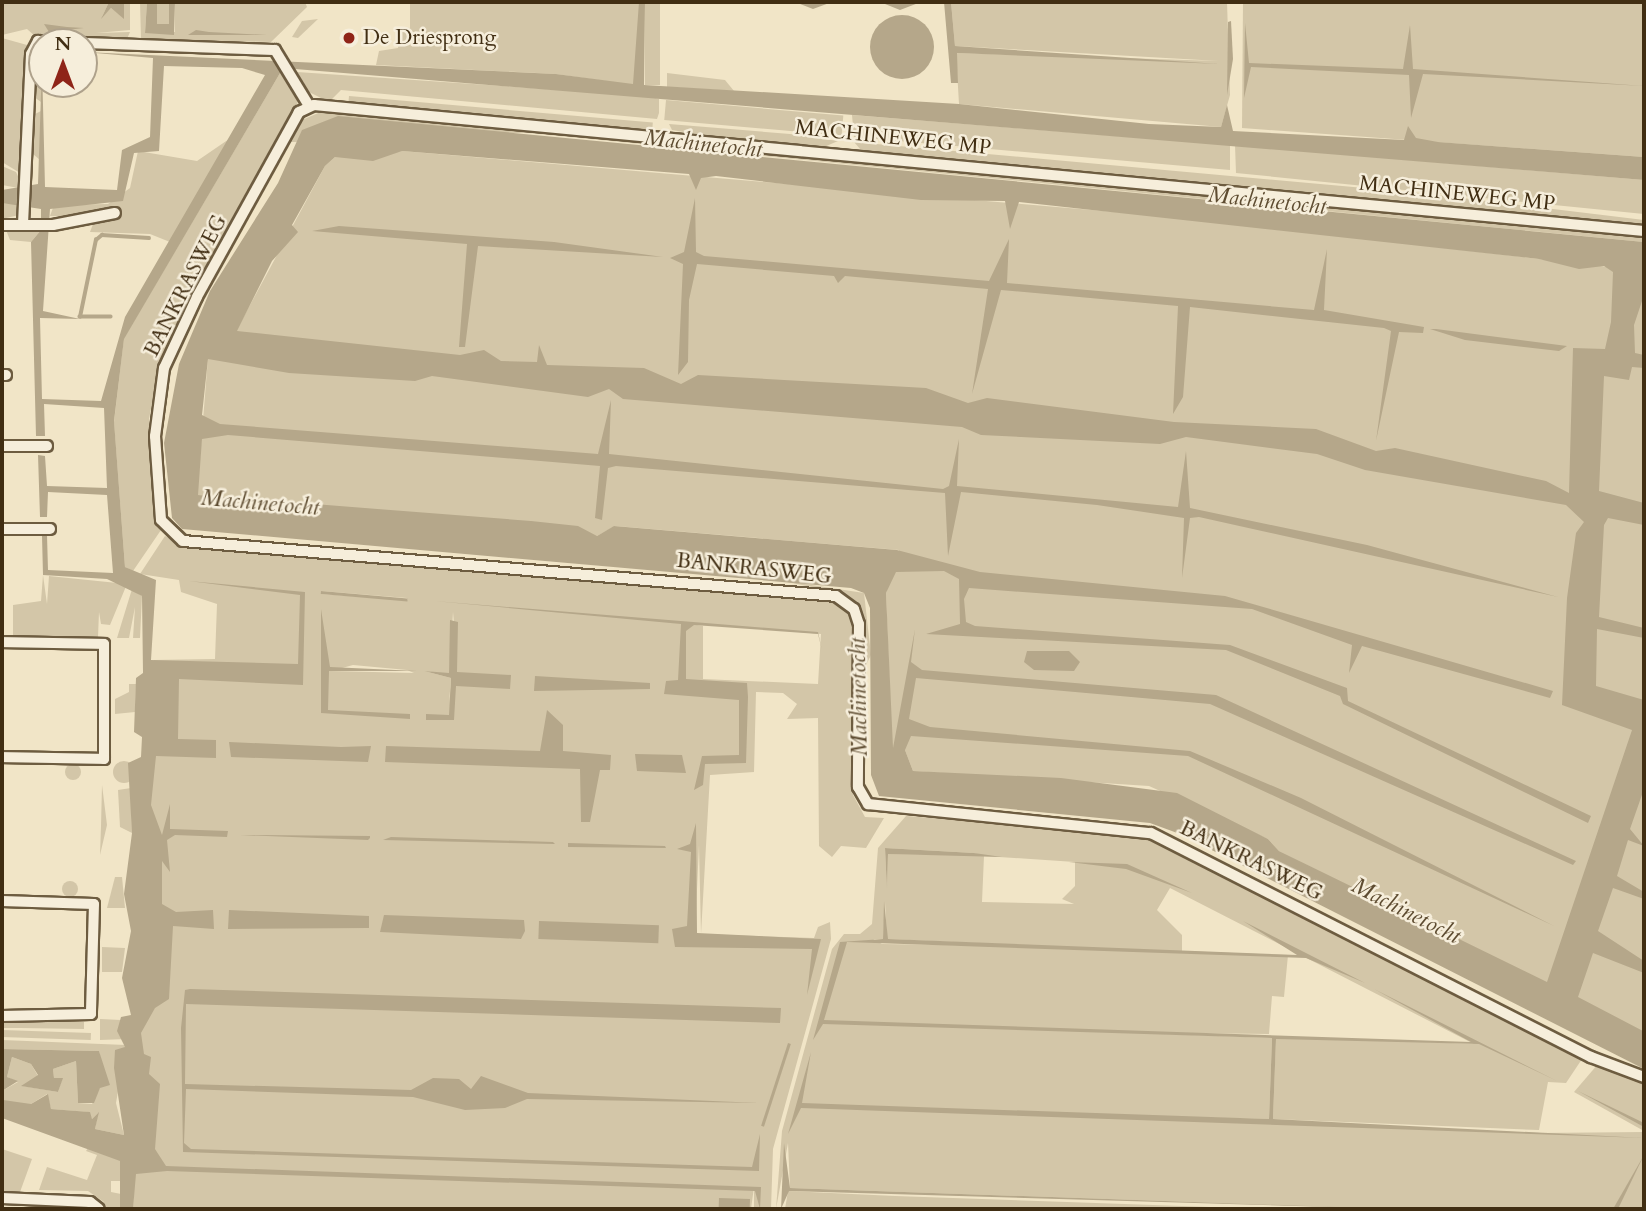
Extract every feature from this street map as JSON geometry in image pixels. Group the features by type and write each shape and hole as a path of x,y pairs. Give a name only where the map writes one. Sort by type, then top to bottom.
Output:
{"street":[{"path":"98,43 267,48 281,56 309,106"},
{"path":"23,224 28,188 30,98"},
{"name":"MACHINEWEG MP","path":"309,106 1644,231"},
{"name":"BANKRASWEG","path":"309,106 197,297 164,368 155,474 161,520 175,538 836,596 854,609 859,624 858,788 868,804 1151,833 1591,1057 1644,1077"},
{"path":"2,225 53,225 114,213"},
{"path":"2,446 47,446"},
{"path":"2,529 50,529"},
{"path":"2,642 104,645 104,759 2,757"},
{"path":"2,901 94,904 91,1014 2,1016"},
{"path":"2,1198 98,1206"}],"shaded area":[{"path":"2,2 109,2 102,17 111,8 124,18 124,2 130,2 130,30 98,33 98,28 28,28 2,35"},
{"path":"140,2 147,2 145,33 175,32 175,2 305,2 307,7 271,42 141,39"},
{"path":"157,2 169,2 169,24 157,24"},
{"path":"410,2 643,2 640,86 556,74 376,65 379,51 398,48 401,27 410,28"},
{"path":"645,2 660,2 660,85 645,85"},
{"path":"951,2 1227,2 1230,95 1221,127 959,104 956,53 1219,61 955,46"},
{"path":"1243,2 1644,2 1644,157 1242,128"},
{"path":"318,19 298,38 292,37 302,21"},
{"path":"130,32 127,39 98,38 98,33"},
{"path":"2,38 27,45 25,176 2,162"},
{"path":"283,68 298,93 297,110 159,366 149,419 151,480 161,530 133,571 125,567 114,422 124,338"},
{"path":"297,72 649,96 659,99 659,113 657,119 341,90 329,102 309,92"},
{"path":"667,73 725,80 734,91 667,87"},
{"path":"349,96 653,123 652,137 348,110"},
{"path":"666,100 843,116 842,135 664,120"},
{"path":"41,111 40,160 33,154 33,115"},
{"path":"323,111 1644,236 1644,242 529,133 304,132 298,142 287,142 302,120"},
{"path":"852,115 1230,145 1230,170 854,137"},
{"path":"669,124 790,134 838,141 824,147 708,136 672,130"},
{"path":"232,137 170,242 150,234 90,232 96,216 50,216 54,205 108,204 130,188 138,151 197,161"},
{"path":"854,142 1420,193 1644,220 1644,228 861,150"},
{"path":"1235,145 1644,180 1644,214 1236,173"},
{"path":"402,151 1185,218 1644,271 1644,1036 1279,851 1268,839 1149,786 913,771 905,750 892,748 886,593 899,550 615,526 597,536 197,495 208,358 236,331 325,166 335,157"},
{"path":"2,166 16,172 24,189 2,185"},
{"path":"2,203 23,204 19,215 2,219"},
{"path":"6,230 41,230 31,242 10,240"},
{"path":"165,536 183,545 833,598 851,613 856,630 853,795 865,817 884,818 866,848 841,846 832,857 819,846 818,718 787,719 797,704 783,693 756,692 754,772 710,775 701,934 699,845 695,934 814,938 818,927 830,922 831,939 773,1149 771,1209 754,1209 754,1187 751,1209 133,1209 154,660 215,659 217,604 181,592 179,580 140,574","holes":["321,591 408,600 321,594","453,612 456,645 449,704 451,678 424,671 449,674","672,621 821,634 818,684 703,679 703,626","353,665 414,673 331,671"]},
{"path":"43,575 47,604 49,576 127,584 110,625 101,624 99,612 98,637 13,638 13,605 41,601"},
{"path":"772,579 864,593 871,655 864,669 862,618 854,602 842,593"},
{"path":"132,589 142,596 140,638 133,638 135,607 129,638 117,638"},
{"path":"129,684 136,684 135,712 115,714 115,699 129,692"},
{"path":"124,761 132,764 135,772 132,780 124,783 116,780 113,772 116,764"},
{"path":"73,764 79,766 79,778 73,780 67,778 65,772 67,766"},
{"path":"102,785 107,825 100,855 101,826"},
{"path":"131,788 132,833 120,827 118,790"},
{"path":"906,816 1136,834 1176,848 1582,1059 1566,1083 1548,1082 1539,1130 1273,1119 1276,1036 1474,1044 1170,888 1157,910 1182,935 1182,951 1288,955 1284,997 1272,996 1269,1034 1110,1032 1272,1038 1269,1119 1138,1116 1540,1133 1644,1132 1644,1209 1398,1209 790,1188 788,1143 776,1209 782,1131 832,949 844,934 860,934 872,924 878,848","holes":["885,848 974,853 980,855 888,854 887,891","984,856 1075,862 1075,886 1062,899 1074,904 982,902","885,902 887,939 1070,947 882,944 873,939 883,939"]},
{"path":"115,877 122,877 125,908 107,908"},
{"path":"67,881 73,881 78,889 76,895 67,897 62,892 62,886"},
{"path":"102,947 125,948 122,972 102,972"},
{"path":"100,1019 121,1020 127,1039 100,1040"},
{"path":"2,1020 84,1022 84,1029 2,1028"},
{"path":"2,1030 91,1033 91,1040 2,1037"},
{"path":"2,1040 126,1045 116,1103 124,1135 95,1129 98,1113 92,1119 88,1112 51,1109 47,1094 31,1104 2,1104 2,1091 18,1082 7,1077 12,1057 31,1064 38,1076 23,1086 58,1092 62,1079 54,1079 53,1069 76,1061 78,1103 92,1104 105,1077 99,1051 2,1049"},
{"path":"1598,1064 1644,1081 1644,1131 1574,1092"},
{"path":"90,1145 121,1161 121,1181 111,1181 111,1192 121,1194 120,1209 103,1209 104,1202 88,1191 39,1190 47,1167 87,1180 97,1155 86,1151"},
{"path":"2,1149 32,1159 20,1192 2,1191"},
{"path":"788,1191 895,1196 1269,1209 785,1209"}],"water":[{"path":"109,2 124,2 124,19 111,8 101,19"},
{"path":"147,2 157,2 157,24 169,24 169,2 175,2 174,35 145,33"},
{"path":"639,2 645,2 644,85 959,104 1149,124 1221,127 1227,105 1233,131 1404,140 1408,126 1416,138 1438,142 1644,157 1644,180 283,68 124,339 114,421 125,567 156,580 151,660 298,664 300,595 189,581 305,592 303,685 179,679 178,739 216,740 216,758 156,756 151,805 162,835 170,804 170,829 228,831 227,837 175,835 167,840 170,872 162,861 162,904 176,912 213,910 214,929 173,926 169,999 155,1008 141,1033 144,1054 151,1057 149,1074 160,1084 155,1149 166,1166 761,1187 760,1209 755,1191 167,1171 136,1174 133,1209 120,1209 120,1161 2,1118 3,1100 31,1104 48,1094 51,1109 90,1112 92,1119 99,1112 95,1129 124,1135 114,1068 115,1050 125,1047 117,1031 121,1017 131,1015 122,978 131,931 124,894 132,833 128,763 141,757 142,737 134,732 136,678 143,673 142,596 107,579 43,575 42,536 47,535 48,570 113,573 107,495 48,492 47,517 40,517 38,455 45,456 47,486 107,488 104,408 44,404 45,436 36,436 31,242 41,230 41,209 2,203 2,190 38,184 43,98 45,187 117,190 122,150 150,137 153,58 98,53 556,74 633,84","holes":["164,66 242,68 265,75 125,317 101,401 42,399 40,318 80,319 43,311 50,209 123,201 134,153 159,151"]},
{"path":"795,2 832,2 813,9"},
{"path":"880,2 921,2 900,10"},
{"path":"944,2 951,2 955,46 1219,64 957,53 958,83 951,83"},
{"path":"896,15 908,15 925,24 932,35 932,59 925,70 908,79 896,79 884,74 875,65 870,53 870,41 875,29 884,20"},
{"path":"1231,21 1233,59 1227,95 1228,22"},
{"path":"1245,23 1249,63 1403,69 1410,25 1413,69 1644,86 1423,74 1411,118 1409,75 1251,67 1244,98"},
{"path":"44,24 84,28 46,28"},
{"path":"196,30 209,32 267,35 188,35"},
{"name":"Machinetocht","path":"338,116 1644,242 1642,301 1634,325 1635,353 1644,355 1644,368 1632,367 1629,380 1604,376 1599,491 1644,503 1644,525 1608,518 1604,525 1599,617 1644,628 1644,638 1597,629 1596,686 1644,700 1644,789 1630,829 1644,846 1628,840 1617,876 1644,892 1644,899 1613,888 1598,931 1644,961 1644,973 1593,953 1578,997 1643,1031 1644,1069 1180,834 1150,823 879,796 871,775 870,608 864,593 851,588 182,529 172,518 164,443 179,364 210,291 278,183 302,130","holes":["402,151 689,174 696,190 701,178 716,176 921,200 1005,201 1010,229 1019,202 1539,259 1579,269 1604,266 1613,272 1611,322 1605,349 1573,348 1569,493 1546,481 1395,448 1376,451 1316,429 1174,422 987,398 968,403 926,388 698,375 681,384 644,368 547,365 539,345 537,362 501,361 484,350 460,355 237,331 272,261 298,232 292,225 325,166 335,157 373,161","208,359 289,373 415,381 432,376 588,397 609,389 623,399 962,427 981,435 1160,444 1186,437 1317,454 1365,470 1566,505 1584,522 1576,533 1567,598 1562,705 1632,730 1547,982 1279,851 1268,839 1177,793 1061,778 913,771 905,750 911,736 1188,756 1554,926 1301,798 1190,751 930,727 909,719 916,678 1210,704 1573,865 1576,861 1216,695 922,670 911,662 915,629 893,748 886,593 896,572 944,571 959,579 960,624 926,634 1226,650 1340,696 1343,704 1588,823 1591,816 1348,701 1347,688 1230,645 975,626 966,622 964,599 969,588 1252,609 1352,645 1349,673 1362,646 1550,698 1553,691 1225,596 980,572 897,550 614,526 597,536 578,526 531,521 198,495 202,439 228,435 600,466 595,518 602,520 608,468 616,466 945,493 948,556 961,492 1097,505 1184,518 1182,578 1190,518 1199,517 1558,597 1367,545 1190,508 1186,451 1178,507 957,486 959,439 949,486 943,489 609,454 611,400 598,454 220,424 202,415"]},
{"path":"695,198 696,252 704,256 989,281 1009,239 1007,283 1314,310 1327,249 1324,310 1424,327 1423,333 1399,332 1376,441 1391,331 1384,328 1190,307 1183,397 1173,414 1178,306 1001,290 972,394 988,289 845,276 838,283 834,276 697,264 689,300 688,362 678,375 683,264 670,258 684,252"},
{"path":"339,226 554,242 663,257 478,246 465,347 459,347 467,244 312,231"},
{"path":"1430,329 1567,346 1559,351 1465,340"},
{"path":"321,591 408,599 407,602 321,594"},
{"path":"434,601 818,632 822,650 818,634 694,625 686,631 686,679 747,683 748,697 746,763 705,764 703,785 694,790 702,756 739,755 739,700 664,694 666,681 678,680 681,624"},
{"path":"321,609 330,667 417,671 329,671 328,710 410,714 410,719 321,713"},
{"path":"450,620 458,622 457,672 511,675 510,689 456,686 454,720 426,720 426,714 449,715 451,678 424,671 449,673"},
{"path":"1027,651 1069,651 1080,662 1074,671 1034,670 1024,662"},
{"path":"535,676 650,683 650,689 534,691"},
{"path":"547,710 563,725 563,751 611,755 610,770 600,770 590,822 581,822 580,769 385,762 386,746 540,751"},
{"path":"229,742 371,746 368,762 231,757"},
{"path":"635,754 682,755 686,773 637,771"},
{"path":"696,823 697,933 821,939 807,995 812,949 675,947 672,929 687,926 691,852 677,849 690,844"},
{"path":"240,835 370,836 370,838 368,840"},
{"path":"391,837 553,842 555,844 383,840"},
{"path":"568,843 665,846 666,848 568,847"},
{"path":"885,848 1002,857 888,854 887,891"},
{"path":"1069,862 1127,864 1192,893 1126,869"},
{"path":"884,901 888,939 1297,955 1243,921 1365,983 1306,958 847,942 824,1020 1471,1042 1374,989 1557,1081 1479,1044 1276,1039 1273,1119 1644,1138 801,1108 788,1134 811,1052 802,1103 1269,1119 1272,1038 823,1024 813,1040 840,942 883,939"},
{"path":"229,910 369,916 369,928 228,929"},
{"path":"384,915 524,920 525,931 521,939 380,932"},
{"path":"539,921 659,925 658,943 538,939"},
{"path":"185,990 781,1008 780,1023 186,1004 185,1084 411,1090 433,1078 459,1079 471,1089 481,1076 528,1093 759,1103 527,1099 505,1108 465,1110 413,1097 186,1089 184,1143 191,1149 752,1167 760,1134 759,1171 183,1152 181,1028"},
{"path":"788,1043 791,1044 764,1127 761,1126"},
{"path":"2,1049 99,1051 110,1085 100,1088 94,1103 78,1103 76,1061 53,1069 54,1078 63,1078 58,1092 21,1086 38,1075 31,1064 12,1057 7,1077 18,1081 2,1091"},
{"path":"1578,1091 1644,1123 1644,1127"},
{"path":"784,1143 790,1188 1398,1209 789,1191 781,1209"},
{"path":"1644,1155 1618,1209 1613,1209"},
{"path":"719,1198 750,1199 750,1209 719,1209"}],"waterway":[{"path":"111,317 80,317 96,240 102,235 149,238"}],"place":[{"name":"De Driesprong","path":"349,38"}]}
